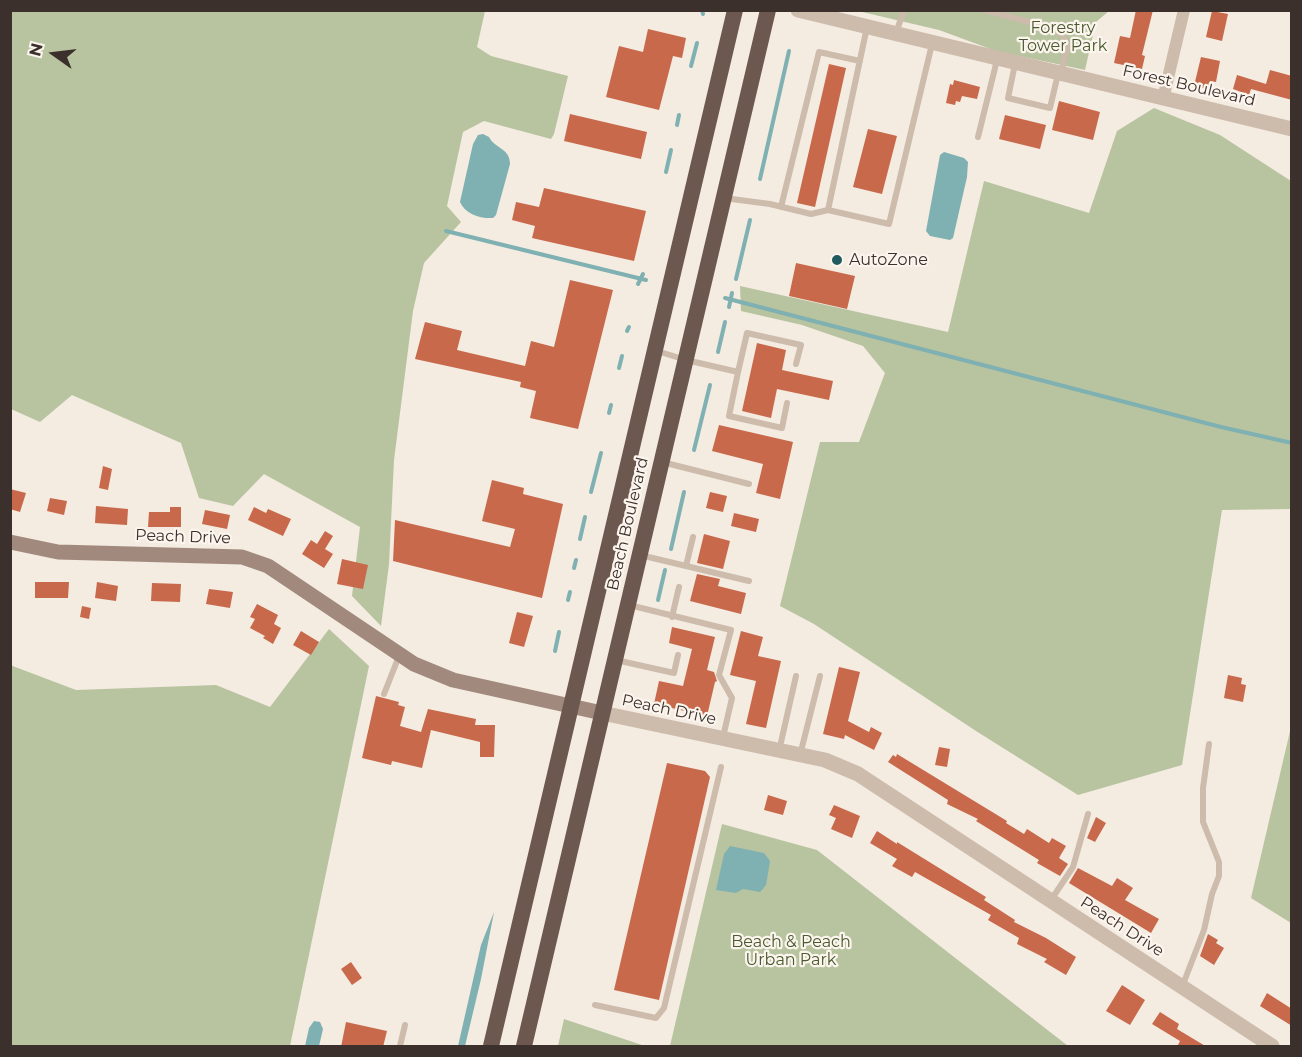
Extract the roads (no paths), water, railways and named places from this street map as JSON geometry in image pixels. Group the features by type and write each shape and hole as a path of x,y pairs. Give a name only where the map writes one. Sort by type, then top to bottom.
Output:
{"highway":[{"path":"491,1047 735,10"},
{"name":"Beach Boulevard","path":"524,1047 768,10"}],"main road":[{"name":"Peach Drive","path":"10,542 58,552 242,557 268,566 399,655 429,672 453,680 602,713"}],"street":[{"name":"Forest Boulevard","path":"798,10 1292,129"},
{"path":"1163,99 1184,10"},
{"name":"Peach Drive","path":"602,713 825,760 858,774 1272,1047"}],"lane":[{"path":"896,34 904,10"},
{"path":"984,10 1052,28 1062,34 1067,46 1050,108 1008,98 1015,63"},
{"path":"828,210 867,27"},
{"path":"724,198 811,214 828,210 889,224 932,43"},
{"path":"782,207 819,52 860,61"},
{"path":"978,137 997,59"},
{"path":"787,403 782,428 729,416 747,333 801,345 796,364"},
{"path":"655,350 738,372"},
{"path":"662,462 749,484"},
{"path":"686,566 693,537"},
{"path":"640,554 749,581"},
{"path":"672,617 679,587"},
{"path":"628,605 731,630 719,675 732,698 723,740"},
{"path":"384,694 399,655"},
{"path":"615,660 674,673 678,655"},
{"path":"779,751 796,676"},
{"path":"800,756 820,676"},
{"path":"1182,988 1204,930 1212,894 1219,876 1219,862 1203,822 1203,788 1209,744"},
{"path":"595,1005 656,1018 664,1008 722,767"},
{"path":"1050,901 1073,867 1088,814"},
{"path":"400,1047 405,1024"}],"water":[{"path":"483,134 508,155 510,164 496,215 493,218 474,215 460,202 473,144 478,135"},
{"path":"944,152 964,158 968,162 967,177 953,238 950,240 930,236 926,231 940,155"},
{"path":"730,846 764,853 770,861 766,885 760,892 743,889 736,893 716,890 724,854"},
{"path":"494,912 465,1046 458,1046 481,945"},
{"path":"314,1021 320,1022 323,1029 319,1046 305,1046 309,1028"}],"waterway":[{"path":"702,10 703,14"},
{"path":"691,66 697,43"},
{"path":"760,179 789,51"},
{"path":"677,125 679,115"},
{"path":"666,172 671,150"},
{"path":"736,279 750,220"},
{"path":"446,231 646,280"},
{"path":"638,284 643,274"},
{"path":"729,307 732,293"},
{"path":"725,298 1221,427 1292,443"},
{"path":"718,352 725,322"},
{"path":"627,331 629,327"},
{"path":"619,368 622,356"},
{"path":"694,450 710,385"},
{"path":"609,413 611,405"},
{"path":"591,492 601,453"},
{"path":"671,549 684,492"},
{"path":"580,539 585,517"},
{"path":"574,568 576,560"},
{"path":"658,600 665,570"},
{"path":"568,600 570,592"},
{"path":"555,651 559,632"}],"place":[{"name":"AutoZone","path":"837,260"}],"park label":[{"name":"Forestry Tower Park","path":"1063,37"},
{"name":"Beach & Peach Urban Park","path":"791,951"}]}
